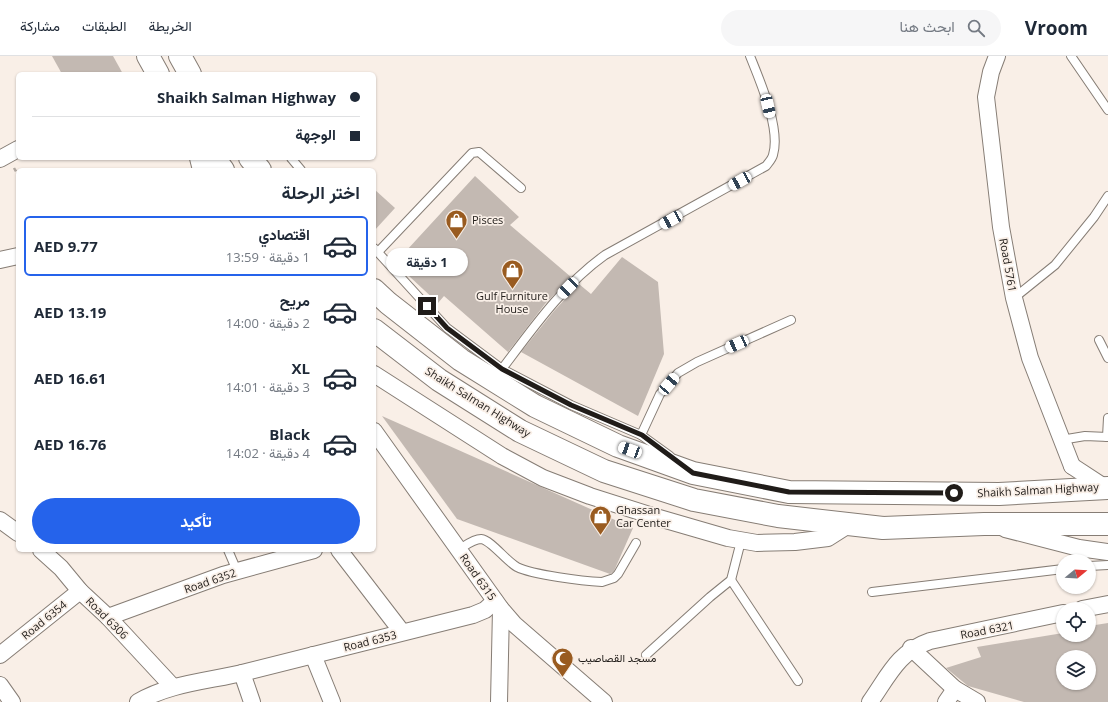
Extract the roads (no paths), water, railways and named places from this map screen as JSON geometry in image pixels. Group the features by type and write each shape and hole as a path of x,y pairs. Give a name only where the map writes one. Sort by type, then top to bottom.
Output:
{"main road":[{"path":"180,56 189,72"},
{"path":"252,160 258,168"},
{"name":"Shaikh Salman Highway","path":"376,292 461,360 535,406 618,446 693,473 789,492 999,494 1106,488"},
{"name":"Shaikh Salman Highway","path":"376,332 439,380 520,431 604,471 694,500 778,516 883,528 984,524 1108,524"}],"street":[{"name":"Road 5761","path":"997,56 991,72 986,97 986,110 1001,227 1014,298 1030,358 1072,466"},
{"path":"0,159 16,150"},
{"path":"0,260 16,256"},
{"path":"376,377 502,456 543,478 610,502 741,541 758,543 794,542 828,538 850,524"},
{"name":"Road 6315","path":"376,434 458,550 498,605 514,624 604,702"},
{"path":"1059,491 1072,466 1106,488"},
{"path":"0,520 16,532"},
{"path":"984,524 1079,548 1108,552"},
{"name":"Road 6306","path":"42,552 61,568 80,591 108,617 173,687"},
{"name":"Road 6352","path":"108,617 236,571 307,552"},
{"path":"341,552 402,632"},
{"name":"Road 6354","path":"2,649 80,591"},
{"path":"1096,606 1108,604"},
{"path":"498,605 499,702"},
{"name":"Road 6353","path":"147,700 173,687 242,673 473,615 498,605"},
{"name":"Road 6321","path":"870,702 898,661 911,648 930,640 1056,614"},
{"path":"911,648 955,689 977,702"},
{"path":"313,655 332,702"},
{"path":"242,673 252,702"},
{"path":"0,685 12,702"},
{"path":"946,702 955,689"}],"lane":[{"path":"502,369 549,308 587,268 606,255 766,166 773,156 775,137 764,91 750,56"},
{"path":"1071,56 1108,110"},
{"path":"522,188 479,152 472,153 376,250 447,328 502,369 571,405 642,435 693,473"},
{"path":"293,160 299,168"},
{"path":"1014,298 1055,264 1094,217 1108,196"},
{"path":"642,435 660,394 678,373 697,362 791,320"},
{"path":"1099,340 1108,358"},
{"path":"1061,440 1085,436 1108,437 1108,418"},
{"path":"458,550 474,541 482,539 489,543 506,560 523,570 602,582 614,578 618,574 636,543"},
{"path":"646,655 731,580 741,541"},
{"path":"229,552 236,571"},
{"path":"1096,566 1108,566"},
{"path":"872,592 1056,570"},
{"path":"731,580 798,681"}],"place":[{"name":"Pisces","path":"457,240"},
{"name":"Gulf Furniture House","path":"512,290"},
{"name":"Ghassan Car Center","path":"601,536"},
{"name":"مسجد القصاصيب","path":"563,678"}]}
